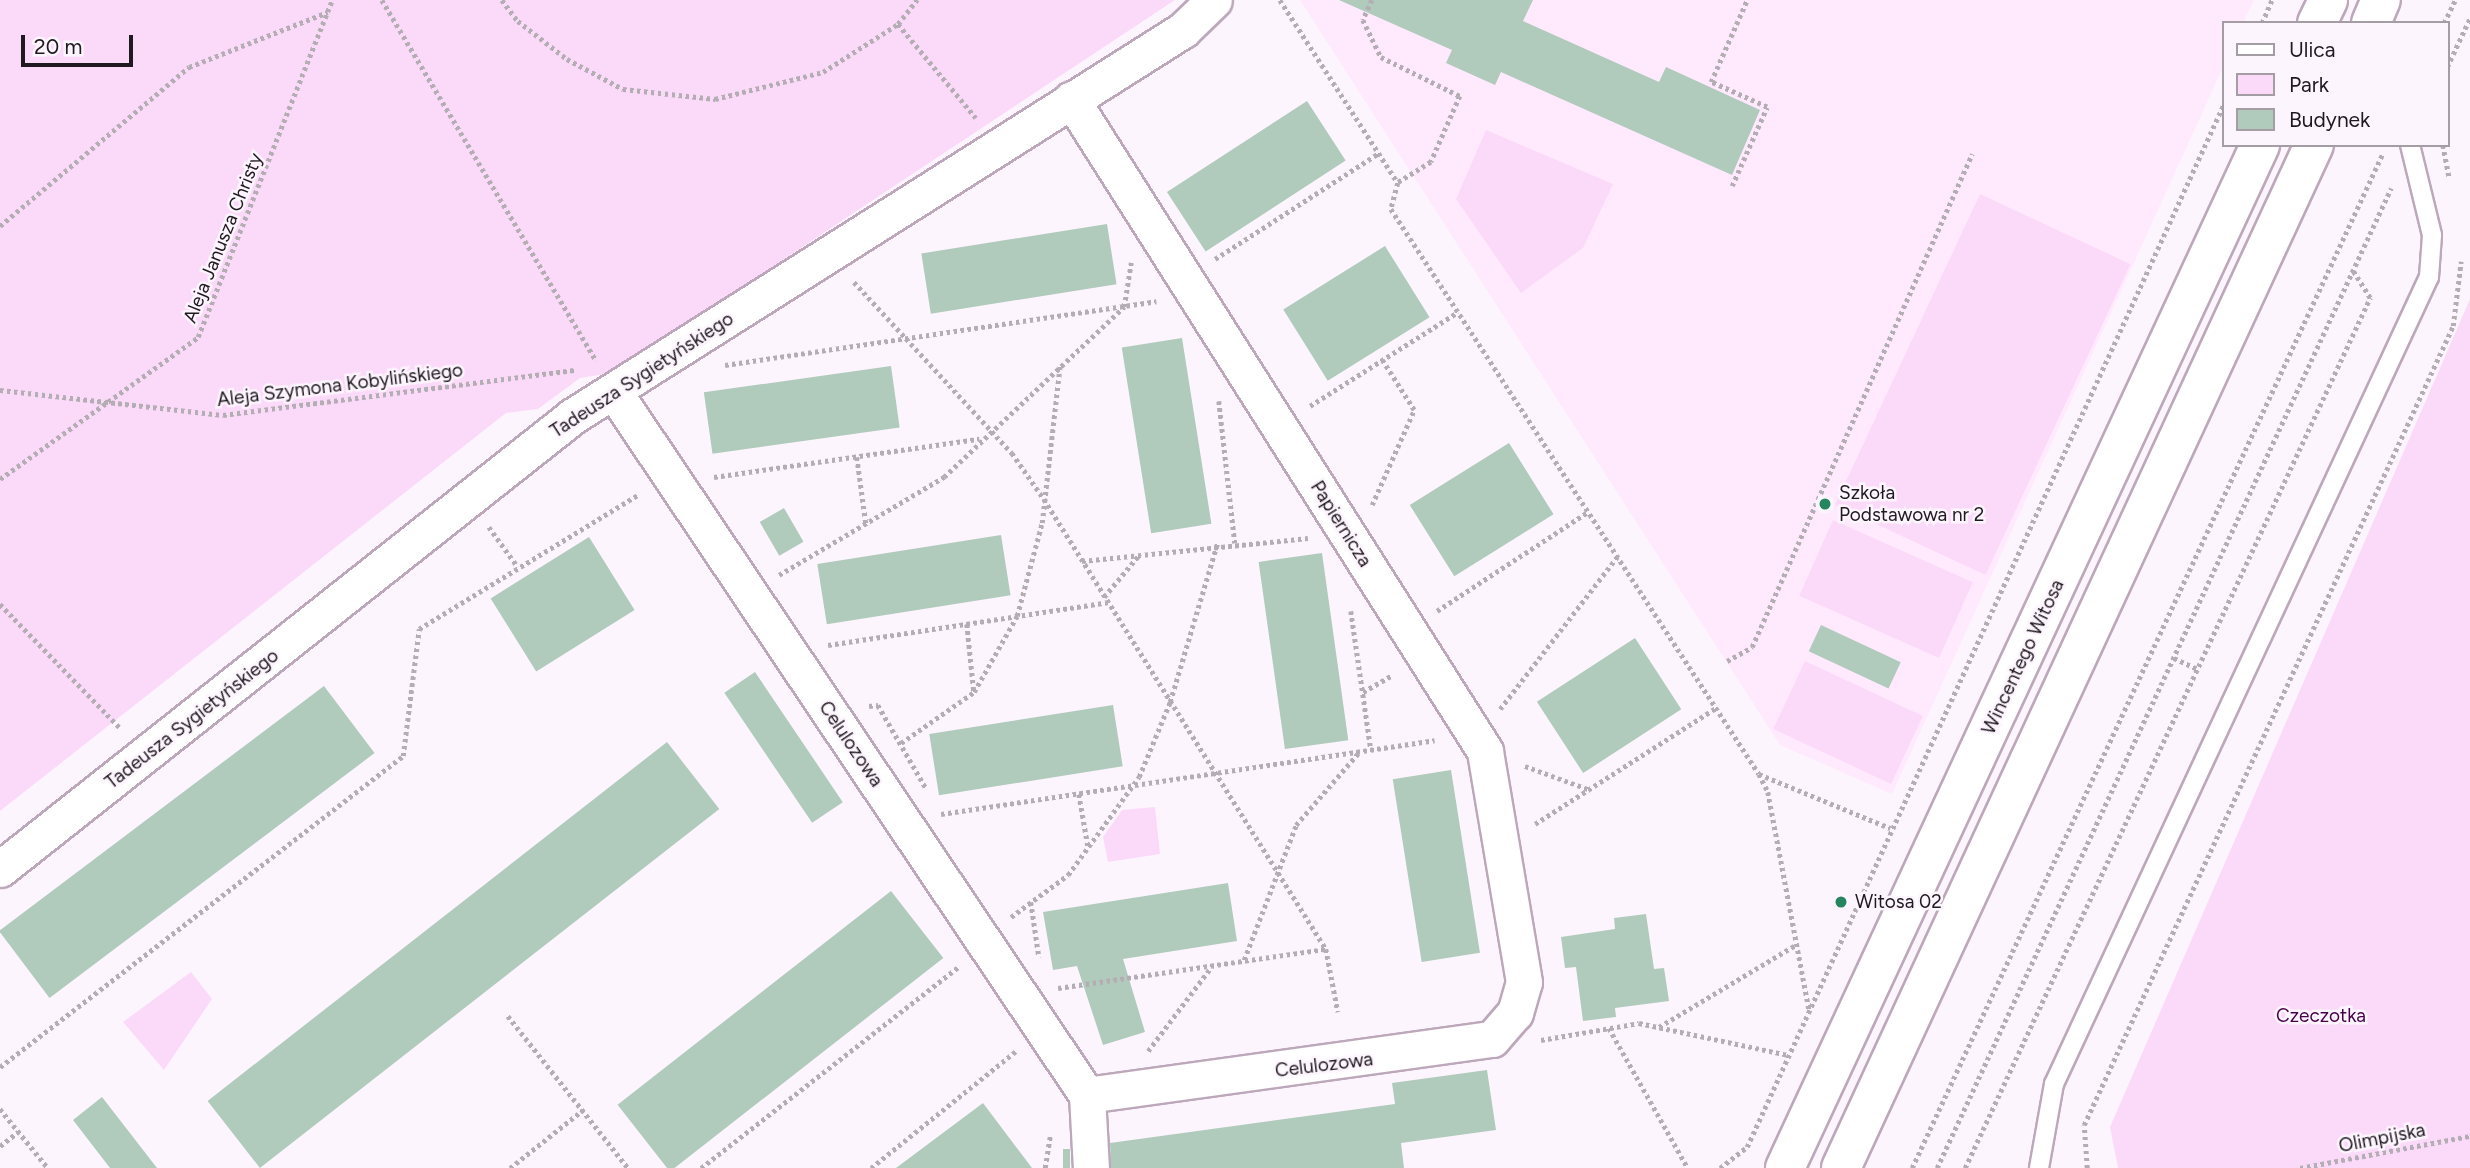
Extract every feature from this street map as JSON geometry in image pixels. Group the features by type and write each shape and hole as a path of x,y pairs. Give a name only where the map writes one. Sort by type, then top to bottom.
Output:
{"main road":[{"path":"2318,21 2328,0"},
{"path":"2372,21 2381,0"},
{"name":"Wincentego Witosa","path":"1785,1168 2259,147"},
{"path":"1841,1168 2313,147"}],"street":[{"name":"Tadeusza Sygietyńskiego","path":"0,869 573,416 607,379 1000,145 1183,30 1214,0"},
{"name":"Papiernicza","path":"1071,99 1177,288 1280,426 1337,539 1408,629 1470,742 1503,846 1524,982"},
{"name":"Celulozowa","path":"607,379 972,947 1031,992 1087,1095 1471,1046 1505,1029 1524,982"},
{"path":"1087,1095 1091,1168"}],"lane":[{"path":"2039,1168 2054,1084 2429,277 2432,235 2410,147"}],"path":[{"name":"Aleja Janusza Christy","path":"0,479 115,400 198,337 332,0"},
{"path":"382,0 607,379"},
{"path":"502,0 518,21 567,59 623,89 674,99 715,99 823,72 898,24 917,0"},
{"path":"1280,0 1398,183"},
{"path":"1372,0 1363,20 1381,57 1460,96 1431,162 1398,183 1391,209 1759,774 1768,792 1809,1010"},
{"path":"1732,186 1767,107 1711,82 1747,0"},
{"path":"2263,21 2272,0"},
{"path":"2445,21 2455,0"},
{"path":"0,226 189,67 328,12"},
{"path":"2449,63 2470,19"},
{"path":"898,24 1000,145"},
{"path":"1720,1168 1747,1147 1890,828 2222,108"},
{"path":"1912,1168 2386,147"},
{"path":"2443,147 2451,187"},
{"path":"709,367 907,341 1124,307 1177,288 1379,153"},
{"path":"1727,661 1752,647 1972,154"},
{"path":"1937,1168 2393,183"},
{"path":"774,577 944,477 990,428 1124,307 1132,248"},
{"path":"2087,1168 2084,1125 2453,326 2461,252"},
{"path":"844,271 990,428 1044,499 1326,949 1338,1012"},
{"path":"1965,1168 2370,298 2354,271"},
{"path":"1280,426 1458,312"},
{"path":"1082,561 1217,544 1337,539 1414,410 1382,360"},
{"path":"901,743 974,692 1017,616 1044,499 1060,365"},
{"name":"Aleja Szymona Kobylińskiego","path":"0,390 115,400 223,415 607,379"},
{"path":"1217,387 1235,543"},
{"path":"704,479 980,439"},
{"path":"857,457 866,524"},
{"path":"713,478 720,489"},
{"path":"0,1067 387,772 403,756 419,629 644,491"},
{"path":"1408,629 1588,512"},
{"path":"483,519 518,567"},
{"path":"701,1168 950,978 972,947 1068,875 1131,785 1170,702 1217,544"},
{"path":"814,647 1106,600 1141,553"},
{"path":"1470,742 1617,557"},
{"path":"0,604 146,754"},
{"path":"1350,607 1371,749"},
{"path":"967,624 974,692"},
{"path":"2174,657 2197,669"},
{"path":"1363,692 1393,675"},
{"path":"1503,846 1716,708"},
{"path":"935,815 1371,749 1470,742 1588,789"},
{"path":"1244,961 1296,825 1360,751"},
{"path":"1759,774 1890,828"},
{"path":"1079,793 1088,846"},
{"path":"1031,902 1031,992 1326,949"},
{"path":"1659,1027 1797,944"},
{"path":"1145,1054 1212,966"},
{"path":"508,1016 628,1168"},
{"path":"1540,1040 1609,1028 1659,1027 1788,1055"},
{"path":"1609,1028 1688,1168"},
{"path":"871,1168 1020,1048"},
{"path":"0,1109 48,1168"},
{"path":"510,1168 583,1110"},
{"path":"0,1146 18,1131"},
{"name":"Olimpijska","path":"2300,1168 2470,1136"}],"shaded area":[{"name":"Szkoła Podstawowa nr 2","path":"1300,0 2254,0 2244,21 2222,21 2222,69 1892,794 1780,745"}],"green space":[{"path":"0,0 1175,0 612,373 580,378 538,409 506,413 0,811"},
{"path":"1486,130 1613,184 1583,248 1521,293 1456,199"},
{"path":"1980,194 2130,264 1985,575 1835,505"},
{"name":"Czeczotka","path":"2470,299 2470,1168 2118,1168 2110,1127"},
{"path":"1833,520 1973,582 1939,658 1799,596"},
{"path":"1805,661 1923,716 1891,784 1773,729"},
{"path":"1155,807 1160,854 1108,862 1103,837 1122,810"},
{"path":"191,972 212,999 164,1070 123,1022"}],"building":[{"path":"1339,0 1533,0 1523,21 1659,82 1666,67 1760,110 1732,175 1501,72 1495,85 1446,63 1452,50"},
{"path":"1307,101 1346,161 1206,252 1167,192"},
{"path":"1107,224 1117,284 931,314 921,253"},
{"path":"1385,246 1430,317 1328,381 1283,310"},
{"path":"1182,338 1211,524 1151,533 1122,348"},
{"path":"891,366 900,427 712,454 704,392"},
{"path":"1509,443 1554,514 1454,576 1410,505"},
{"path":"784,508 804,542 779,556 760,522"},
{"path":"1001,535 1011,595 827,624 817,564"},
{"path":"589,537 635,610 536,671 491,598"},
{"path":"1322,553 1348,740 1285,749 1259,562"},
{"path":"1821,625 1901,662 1888,688 1809,651"},
{"path":"1635,638 1681,709 1583,773 1537,702"},
{"path":"755,672 843,802 812,823 724,693"},
{"path":"324,686 375,753 50,998 0,930"},
{"path":"1113,705 1123,766 939,795 929,734"},
{"path":"667,742 719,809 260,1168 208,1101"},
{"path":"1451,770 1480,953 1422,962 1393,779"},
{"path":"1228,883 1237,941 1123,959 1145,1032 1103,1045 1077,966 1053,970 1043,912"},
{"path":"891,891 943,958 675,1168 667,1168 618,1105"},
{"path":"1646,914 1654,969 1664,968 1669,1001 1615,1008 1616,1017 1583,1021 1576,967 1565,968 1561,937 1615,929 1614,918"},
{"path":"1487,1070 1496,1130 1401,1143 1404,1168 1111,1168 1110,1143 1395,1104 1392,1083"},
{"path":"102,1097 157,1168 110,1168 73,1120"},
{"path":"983,1103 1032,1168 896,1168"},
{"path":"1063,1149 1070,1149 1070,1168 1063,1168"}],"place":[{"name":"Szkoła Podstawowa nr 2","path":"1825,504"},
{"name":"Witosa 02","path":"1841,902"}]}
